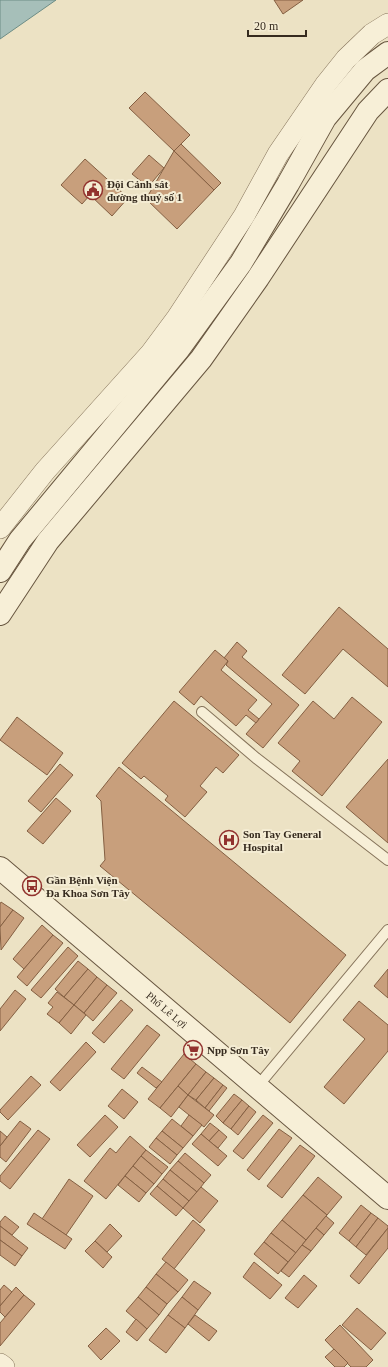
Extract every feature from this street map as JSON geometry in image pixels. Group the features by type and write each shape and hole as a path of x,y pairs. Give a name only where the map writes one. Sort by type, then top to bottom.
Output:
{"main road":[{"path":"0,571 20,540 178,350 236,269 288,184 325,118 365,70 388,53"},
{"path":"0,614 48,541 201,359 258,278 368,111 388,90"},
{"name":"Phố Lê Lợi","path":"0,868 388,1198"}],"street":[{"path":"0,528 45,471 151,352 177,318 244,216 278,154 326,84 346,59 372,34 388,24"},
{"path":"0,1364 4,1367"}],"lane":[{"path":"202,712 256,758 388,860"},
{"path":"257,1087 388,930"}],"water":[{"path":"0,0 56,0 0,39"}],"building":[{"path":"274,0 303,0 283,14"},
{"path":"145,92 190,135 174,151 129,108"},
{"path":"181,144 221,183 214,190 174,151"},
{"path":"174,151 214,190 177,229 146,199"},
{"path":"149,155 164,168 148,187 132,174"},
{"name":"Đội Cảnh sát đường thuỷ số 1","path":"85,159 128,198 112,216 90,195 82,204 61,185"},
{"path":"339,607 388,649 388,687 343,649 305,694 282,675"},
{"path":"237,642 247,651 242,657 299,705 263,748 246,734 272,704 226,665 228,661 224,658"},
{"path":"215,650 228,661 221,670 257,700 248,710 259,719 256,723 246,715 236,726 201,696 194,705 179,692"},
{"path":"352,697 382,722 322,796 292,771 300,761 278,743 313,701 334,719"},
{"path":"174,701 239,755 223,773 216,767 200,786 207,792 185,817 165,800 168,796 144,776 141,779 122,763"},
{"path":"17,717 63,753 47,775 0,740"},
{"path":"388,759 388,843 346,807"},
{"path":"60,764 73,775 41,812 28,801"},
{"path":"119,767 346,955 290,1023 100,866 105,860 101,801 96,796"},
{"path":"56,798 71,811 43,844 27,831"},
{"path":"1,902 13,910 0,927 0,904"},
{"path":"13,910 24,918 1,950 0,927"},
{"path":"42,925 53,935 24,969 13,959"},
{"path":"53,935 63,943 27,986 17,977"},
{"path":"68,947 78,956 41,998 31,990"},
{"path":"78,961 88,969 64,997 55,989"},
{"path":"88,969 97,977 74,1005 64,997"},
{"path":"388,969 388,998 374,986"},
{"path":"97,977 107,985 84,1013 74,1005"},
{"path":"107,985 117,993 93,1021 84,1013"},
{"path":"15,990 26,999 0,1031 0,1009"},
{"path":"57,992 74,1005 59,1023 47,1014 53,1007 48,1003"},
{"path":"121,1000 133,1010 104,1043 92,1033"},
{"path":"359,1001 388,1025 388,1051 344,1104 324,1087 365,1039 343,1020"},
{"path":"74,1005 86,1015 71,1034 59,1023"},
{"path":"147,1025 160,1035 124,1079 111,1069"},
{"path":"86,1042 96,1052 60,1091 50,1082"},
{"path":"184,1054 196,1064 160,1108 148,1099"},
{"path":"196,1064 206,1072 188,1095 178,1086"},
{"path":"142,1067 162,1082 156,1088 137,1073"},
{"path":"206,1072 214,1078 196,1100 188,1095"},
{"path":"31,1076 41,1085 8,1120 0,1112 0,1110"},
{"path":"214,1078 223,1085 205,1108 196,1100"},
{"path":"223,1085 227,1088 209,1111 205,1108"},
{"path":"178,1086 188,1095 171,1117 160,1108"},
{"path":"122,1089 138,1102 124,1119 108,1106"},
{"path":"234,1094 242,1100 223,1123 216,1116"},
{"path":"188,1095 214,1115 204,1127 179,1107"},
{"path":"242,1100 249,1106 231,1129 223,1123"},
{"path":"249,1106 256,1112 238,1135 231,1129"},
{"path":"105,1115 118,1127 90,1157 77,1145"},
{"path":"189,1115 202,1125 193,1136 181,1126"},
{"path":"263,1115 273,1123 243,1159 233,1151"},
{"path":"172,1119 193,1136 183,1148 162,1131"},
{"path":"20,1121 31,1129 6,1162 0,1157 0,1146"},
{"path":"210,1123 219,1130 209,1141 201,1134"},
{"path":"279,1129 292,1138 259,1180 247,1170"},
{"path":"38,1130 50,1139 10,1189 0,1181 0,1176"},
{"path":"219,1130 227,1137 218,1148 209,1141"},
{"path":"0,1131 7,1137 0,1146"},
{"path":"162,1131 183,1148 177,1155 156,1138"},
{"path":"201,1134 227,1156 218,1166 192,1144"},
{"path":"130,1136 146,1150 106,1199 84,1181 110,1148 116,1153"},
{"path":"156,1138 177,1155 170,1164 149,1147"},
{"path":"300,1145 315,1156 282,1198 267,1186"},
{"path":"146,1150 168,1167 162,1174 141,1156"},
{"path":"185,1153 211,1175 204,1183 178,1161"},
{"path":"141,1156 162,1174 154,1184 133,1166"},
{"path":"178,1161 204,1183 197,1192 170,1170"},
{"path":"133,1166 154,1184 146,1193 125,1176"},
{"path":"170,1170 197,1192 189,1201 163,1179"},
{"path":"125,1176 146,1193 139,1202 118,1185"},
{"path":"318,1177 342,1197 327,1215 303,1195"},
{"path":"69,1179 93,1196 66,1235 42,1219"},
{"path":"163,1179 189,1201 183,1208 157,1186"},
{"path":"157,1186 183,1208 176,1216 150,1194"},
{"path":"201,1187 218,1201 200,1223 183,1208"},
{"path":"303,1195 327,1215 306,1240 282,1220"},
{"path":"361,1205 371,1213 349,1241 339,1233"},
{"path":"34,1213 72,1239 65,1249 27,1224"},
{"path":"371,1213 378,1218 356,1247 349,1241"},
{"path":"5,1216 19,1227 12,1235 0,1226 0,1222"},
{"path":"326,1216 334,1223 324,1235 316,1228"},
{"path":"378,1218 388,1226 388,1228 366,1255 356,1247"},
{"path":"193,1220 205,1230 174,1269 162,1259"},
{"path":"282,1220 306,1240 296,1253 271,1233"},
{"path":"110,1224 122,1236 107,1252 95,1241"},
{"path":"0,1226 28,1248 22,1256 0,1240"},
{"path":"316,1228 324,1235 311,1251 302,1245"},
{"path":"388,1228 388,1248 359,1284 350,1276"},
{"path":"271,1233 296,1253 288,1262 264,1242"},
{"path":"0,1240 22,1256 15,1266 0,1255"},
{"path":"95,1241 112,1257 103,1268 85,1251"},
{"path":"264,1242 288,1262 278,1274 254,1254"},
{"path":"302,1245 311,1251 289,1277 281,1271"},
{"path":"166,1262 188,1280 178,1292 156,1274"},
{"path":"254,1262 282,1285 270,1299 243,1277"},
{"path":"156,1274 178,1292 167,1304 146,1287"},
{"path":"304,1275 317,1286 298,1308 285,1298"},
{"path":"194,1281 211,1293 198,1310 182,1297"},
{"path":"4,1285 12,1292 0,1306 0,1290"},
{"path":"16,1287 24,1295 5,1317 0,1312 0,1306"},
{"path":"146,1287 167,1304 159,1315 138,1297"},
{"path":"24,1295 35,1304 0,1346 0,1323"},
{"path":"138,1297 159,1315 147,1329 126,1311"},
{"path":"182,1297 198,1310 185,1328 168,1315"},
{"path":"357,1308 386,1333 371,1350 342,1325"},
{"path":"168,1315 185,1328 166,1353 149,1340"},
{"path":"195,1315 217,1331 209,1341 188,1324"},
{"path":"136,1319 147,1329 137,1341 126,1332"},
{"path":"340,1325 373,1360 366,1367 351,1367 325,1340"},
{"path":"106,1328 120,1341 101,1360 88,1346"},
{"path":"334,1349 348,1363 344,1367 335,1367 325,1357"}],"place":[{"name":"Đội Cảnh sát đường thuỷ số 1","path":"93,190"},
{"name":"Son Tay General Hospital","path":"229,840"},
{"name":"Gần Bệnh Viện Đa Khoa Sơn Tây","path":"32,886"},
{"name":"Npp Sơn Tây","path":"193,1050"}]}
